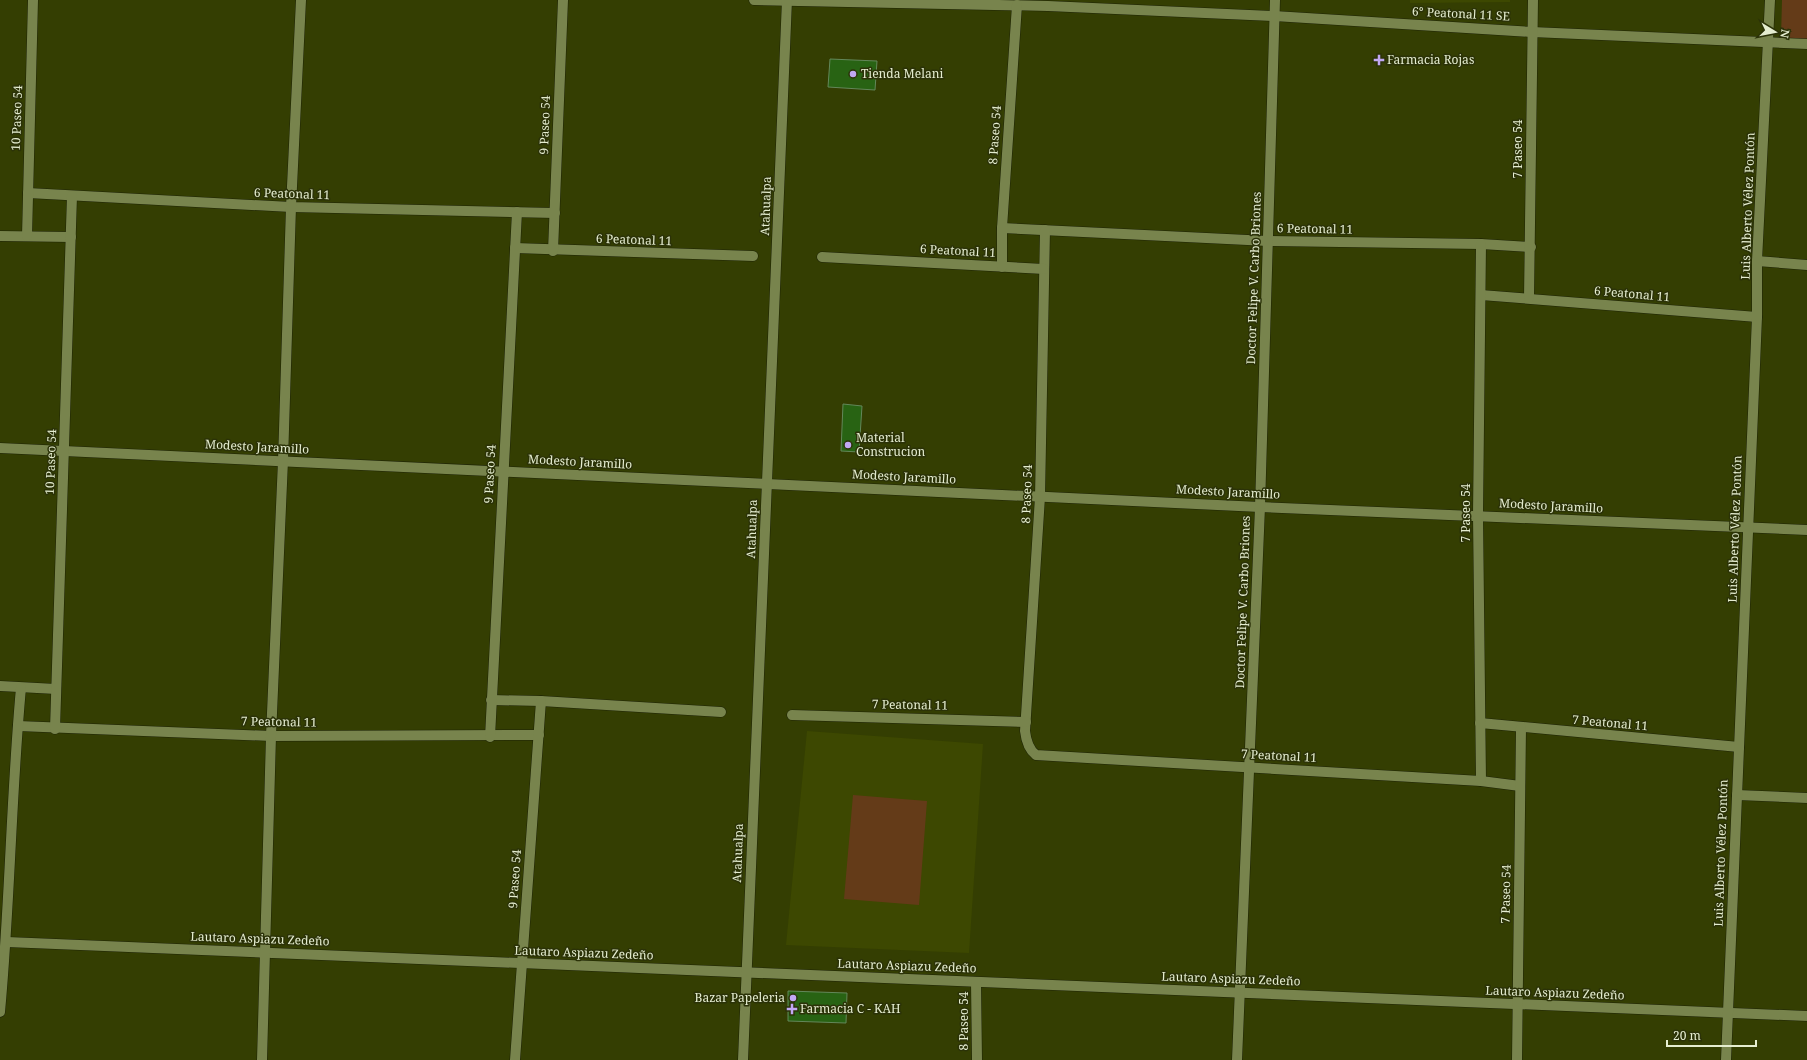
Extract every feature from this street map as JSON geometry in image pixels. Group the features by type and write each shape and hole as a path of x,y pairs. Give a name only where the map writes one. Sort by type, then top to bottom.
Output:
{"street":[{"name":"10 Paseo 54","path":"27,236 33,0"},
{"path":"262,1060 271,736 283,462 291,208 301,0"},
{"name":"9 Paseo 54","path":"553,251 563,0"},
{"name":"6° Peatonal 11 SE","path":"754,0 1017,5 1048,3 1532,32 1768,44 1807,44"},
{"name":"Doctor Felipe V. Carbo Briones","path":"1236,1060 1260,507 1274,0"},
{"name":"7 Paseo 54","path":"1529,298 1531,247 1533,0"},
{"name":"Luis Alberto Vélez Pontón","path":"1726,1060 1757,317 1757,261 1770,0"},
{"name":"Atahualpa","path":"743,1060 787,1"},
{"name":"8 Paseo 54","path":"1002,267 1002,228 1017,5"},
{"name":"6 Peatonal 11","path":"28,193 291,208 555,213"},
{"name":"10 Paseo 54","path":"55,729 72,196"},
{"name":"9 Paseo 54","path":"490,737 517,212"},
{"name":"6 Peatonal 11","path":"1002,228 1268,241 1481,244 1531,247"},
{"name":"8 Paseo 54","path":"1036,754 1032,752 1026,739 1026,722 1040,497 1045,230"},
{"path":"0,236 71,237"},
{"name":"7 Paseo 54","path":"1481,244 1478,515 1481,781"},
{"name":"6 Peatonal 11","path":"515,248 553,251 753,256"},
{"name":"6 Peatonal 11","path":"822,257 1044,269"},
{"path":"1757,261 1807,265"},
{"name":"6 Peatonal 11","path":"1481,295 1757,317"},
{"name":"Modesto Jaramillo","path":"0,448 1260,507 1807,530"},
{"path":"0,686 56,689"},
{"path":"0,1012 7,942 18,726 22,688"},
{"path":"491,700 542,701 721,712"},
{"name":"9 Paseo 54","path":"515,1060 542,701"},
{"name":"7 Peatonal 11","path":"792,716 1026,722"},
{"name":"7 Peatonal 11","path":"1480,723 1520,728 1739,747"},
{"name":"7 Peatonal 11","path":"18,726 55,729 271,736 539,736"},
{"name":"7 Paseo 54","path":"1518,1060 1520,728"},
{"name":"7 Peatonal 11","path":"1036,754 1481,781 1520,786"},
{"path":"1737,795 1807,798"},
{"name":"Lautaro Aspiazu Zedeño","path":"7,942 1807,1016"},
{"name":"8 Paseo 54","path":"976,982 977,1060"}],"shaded area":[{"path":"1410,0 1510,0 1510,2 1410,3"},
{"path":"1782,0 1807,0 1807,40 1785,39 1781,37"},
{"path":"807,731 983,744 969,953 786,945"},
{"path":"853,795 927,801 919,905 844,899"}],"building":[{"name":"Tienda Melani","path":"830,59 877,61 875,90 828,87"},
{"path":"843,404 862,406 859,452 841,451"},
{"path":"788,991 847,993 846,1023 788,1021"}],"place":[{"name":"Farmacia Rojas","path":"1379,60"},
{"name":"Tienda Melani","path":"853,74"},
{"name":"Material Construcion","path":"848,445"},
{"name":"Bazar Papeleria","path":"793,998"},
{"name":"Farmacia C - KAH","path":"792,1009"}]}
